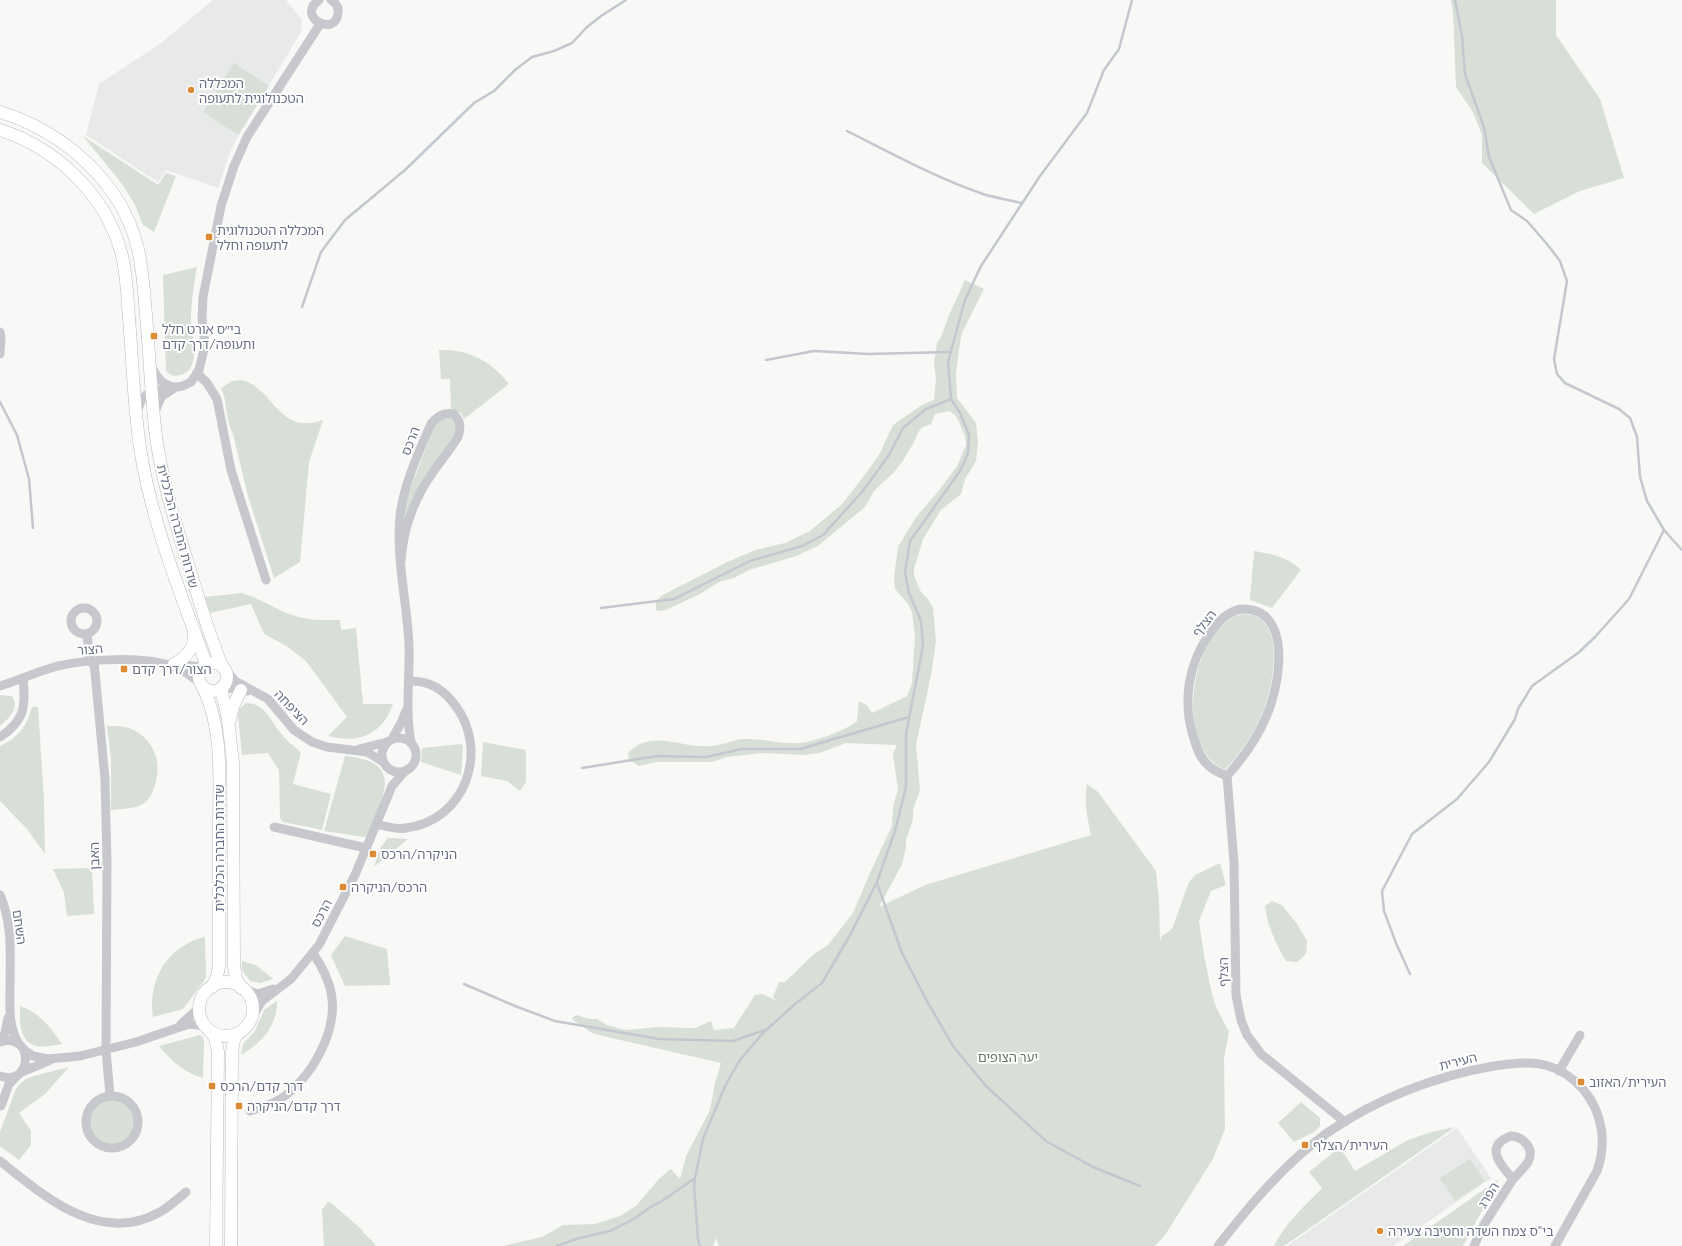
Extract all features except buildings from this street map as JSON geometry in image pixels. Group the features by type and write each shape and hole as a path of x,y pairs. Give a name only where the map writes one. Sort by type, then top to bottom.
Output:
{"main road":[{"name":"שדרות החברה הכלכלית","path":"0,112 33,124 61,141 87,162 116,199 126,215 134,234 140,259 158,445 174,520 213,644 223,668"},
{"name":"שדרות החברה הכלכלית","path":"0,130 38,147 75,175 95,198 110,223 121,252 125,273 137,413 143,461 157,525 194,629 204,666"},
{"path":"168,664 184,658 189,652 195,638 194,629"},
{"path":"214,663 223,668 227,676 222,687 212,691 201,685 199,675 204,666 214,663"},
{"name":"שדרות החברה הכלכלית","path":"201,685 212,710 216,724 218,766 219,966 217,977 212,987"},
{"name":"שדרות החברה הכלכלית","path":"222,687 232,744 234,787 234,966 235,973 242,989"},
{"path":"229,726 233,706 241,690"},
{"path":"216,1246 218,1052 215,1038 200,1017 199,1008 205,993 212,987 219,984 229,983 242,989 251,999 252,1006 250,1021 234,1040 232,1052 231,1246"},
{"path":"208,1028 218,1035 228,1036 238,1034"}],"street":[{"path":"319,0 314,5 312,13 313,18 320,24 328,25 338,17 337,5 331,0"},
{"path":"137,413 140,401 152,391 183,386 191,382 197,373 205,345 202,318 203,297 221,206 234,166 247,137 320,24"},
{"path":"0,332 0,354"},
{"path":"150,364 157,377 162,382 167,386 176,387"},
{"path":"197,373 207,383 217,399 232,476 266,580"},
{"path":"154,414 156,405 161,397 176,387"},
{"name":"הרכס","path":"389,740 402,723 407,706 410,681 409,643 401,561 400,526 404,495 431,424 435,418 441,415 448,413 454,414 460,424 461,430 458,437 431,475 416,501 404,535 401,561"},
{"name":"הצלף","path":"1227,776 1211,768 1205,763 1198,752 1189,719 1188,690 1194,664 1199,651 1213,630 1227,614 1234,611 1248,609 1255,610 1267,617 1275,629 1278,643 1278,672 1272,702 1261,729 1245,754 1227,776 1233,842 1236,995 1240,1020 1247,1035 1261,1054 1345,1122"},
{"name":"האבן","path":"87,634 92,662 105,779 107,859 106,1050 110,1096"},
{"name":"הצור","path":"0,686 60,666 92,662 127,660 204,666"},
{"name":"הצור","path":"168,664 179,669 201,685"},
{"name":"הציפחה","path":"223,668 235,681 268,699 294,730 312,742 332,748 358,750 372,754 384,764"},
{"path":"0,737 14,725 22,712 25,701 23,678"},
{"path":"376,824 393,828 405,828 417,826 440,815 459,795 470,769 473,751 471,737 462,714 444,692 436,686 420,681 410,681"},
{"name":"הציפחה","path":"222,687 255,692"},
{"name":"הרכס","path":"407,706 411,742"},
{"path":"404,738 411,742 414,747 416,757 414,763 405,771 396,772 384,764 381,755 383,747 389,740 404,738"},
{"name":"הציפחה","path":"358,750 389,740"},
{"name":"הרכס","path":"384,764 390,782 386,799"},
{"name":"הרכס","path":"250,1021 262,1001 299,971 313,953 337,912 392,786 405,771"},
{"path":"274,827 366,848"},
{"name":"השחם","path":"0,895 6,910 10,933 10,1011 13,1034 21,1047"},
{"path":"250,1111 278,1101 288,1093 309,1072 325,1042 331,1019 332,993 324,970 313,953"},
{"name":"הרכס","path":"242,989 258,994 283,985"},
{"path":"178,1027 199,1008"},
{"name":"השחם","path":"0,1041 5,1033 10,1011"},
{"path":"0,1041 12,1041 40,1058 57,1058 80,1056 106,1050 189,1024 208,1028"},
{"path":"1559,1071 1580,1035"},
{"path":"0,1107 9,1084 19,1074 27,1059 21,1047"},
{"path":"0,1076 10,1078 39,1064 57,1058"},
{"name":"העירית","path":"1218,1246 1237,1221 1274,1180 1311,1146 1345,1122 1378,1104 1439,1079 1481,1068 1518,1063 1546,1065 1577,1082 1594,1104 1603,1139 1601,1160 1597,1171 1555,1246"},
{"path":"0,1083 2,1096 0,1107"},
{"path":"110,1096 121,1097 129,1102 136,1110 139,1119 138,1128 133,1138 127,1145 116,1149 98,1145 89,1135 86,1127 86,1116 92,1105 98,1100 110,1096"},
{"name":"הפרג","path":"1474,1246 1483,1226 1513,1179 1527,1163 1530,1151 1528,1145 1522,1139 1511,1136 1500,1142 1496,1150 1496,1156 1498,1162 1513,1179"},
{"path":"0,1160 60,1206 82,1216 104,1223 128,1223 148,1218 169,1206 186,1192"}],"shaded area":[{"path":"213,0 286,0 302,20 301,32 235,142 218,188 166,170 158,182 86,135 99,84 161,43"},
{"path":"1457,1128 1491,1178 1393,1246 1287,1246"}],"green space":[{"path":"1451,0 1556,0 1556,35 1600,99 1624,178 1580,191 1534,214 1482,163 1482,135 1473,112 1456,87 1453,13"},
{"path":"234,63 269,86 238,135 203,112"},
{"path":"83,136 158,185 166,173 176,176 154,232 143,225 135,205 123,185"},
{"path":"197,267 191,314 194,358 192,366 187,372 174,376 166,371 163,275"},
{"name":"יער הצופים","path":"965,280 984,289 962,333 956,374 957,398 976,423 978,442 976,461 965,479 961,494 941,510 923,539 914,569 914,576 921,592 933,607 936,641 932,670 916,745 920,790 913,810 913,819 906,840 906,848 902,864 879,907 925,885 1091,835 1087,816 1087,784 1098,792 1156,871 1159,900 1160,942 1161,937 1172,929 1189,882 1195,875 1220,863 1226,885 1211,891 1199,921 1211,990 1216,1007 1229,1032 1224,1059 1225,1129 1213,1159 1165,1235 1155,1246 719,1246 716,1238 713,1246 503,1246 542,1237 563,1225 595,1224 620,1216 636,1206 658,1180 669,1170 671,1169 680,1179 686,1156 710,1110 715,1083 721,1063 592,1033 572,1018 576,1015 590,1019 597,1019 607,1025 625,1030 659,1027 695,1028 711,1021 714,1030 734,1028 755,995 762,994 777,1001 773,997 779,982 785,982 813,955 828,945 853,913 892,826 893,807 898,789 893,754 897,745 846,743 819,753 804,755 763,753 727,757 712,762 656,762 639,766 629,760 628,753 637,746 647,742 657,741 699,746 714,746 743,739 757,739 787,743 807,742 838,732 852,725 857,721 859,701 867,705 872,713 907,696 912,683 915,636 912,612 908,604 895,589 894,577 898,547 916,517 937,493 957,466 966,445 965,436 959,422 955,415 949,411 935,414 931,424 923,427 919,431 902,462 874,491 865,507 818,546 796,556 749,570 734,578 719,582 700,594 666,610 656,610 656,602 661,596 725,563 755,550 785,543 810,531 842,504 879,455 893,425 922,405 934,400 936,378 934,363 937,343"},
{"path":"439,350 450,350 470,354 495,369 509,384 464,419 461,413 451,409 450,379 441,379"},
{"path":"242,380 253,385 262,392 278,409 296,422 308,423 323,420 309,462 300,562 274,578 248,496 233,434 230,429 225,399 221,388 232,381"},
{"path":"451,416 455,422 456,432 416,493 405,517 403,516 408,495 434,427 437,421"},
{"path":"1254,551 1267,553 1285,559 1301,570 1272,608 1250,600"},
{"path":"242,593 292,615 314,620 340,620 341,630 356,628 363,704 393,704 383,723 368,735 359,738 350,739 328,736 347,717 306,661 288,647 264,634 251,604 210,613 205,597"},
{"path":"1242,614 1257,617 1266,625 1272,638 1274,654 1273,670 1266,702 1259,721 1246,743 1225,770 1209,758 1198,738 1194,715 1194,689 1200,664 1210,641 1224,624"},
{"path":"0,695 12,696 15,705 10,716 0,726"},
{"path":"246,703 253,704 262,709 285,738 301,752 293,784 331,794 322,830 283,822 280,818 279,770 268,753 242,755 238,715 239,709"},
{"path":"32,707 38,707 44,800 45,854 27,829 0,801 0,746 12,739 21,731"},
{"path":"107,726 122,727 134,730 144,737 153,749 156,757 158,772 153,791 147,801 139,806 111,810 111,759"},
{"path":"483,742 526,750 526,782 520,791 507,781 481,776"},
{"path":"462,744 461,775 421,762 422,748"},
{"path":"345,756 364,759 376,765 383,773 385,783 383,795 367,835 364,837 324,831"},
{"path":"388,838 408,839 374,867 380,848"},
{"path":"92,868 94,914 67,916 64,893 53,869"},
{"path":"1272,901 1282,905 1297,924 1307,941 1306,954 1297,962 1286,961 1272,935 1265,906"},
{"path":"345,936 387,949 390,985 345,986 331,955"},
{"path":"205,937 206,977 204,981 183,1009 153,1017 153,996 162,967 176,951 192,941"},
{"path":"242,961 256,965 273,979 261,983 250,981 242,970"},
{"path":"277,1001 274,1018 267,1033 255,1045 241,1055 243,1044 255,1031 264,1010"},
{"path":"20,1006 39,1016 62,1044 40,1047 31,1044 26,1040 21,1029"},
{"path":"200,1035 203,1037 204,1041 203,1078 190,1073 178,1065 159,1046"},
{"path":"69,1067 45,1094 19,1113 31,1131 31,1145 19,1160 0,1146 0,1132 15,1091 26,1079"},
{"path":"107,1099 117,1099 125,1103 131,1109 135,1117 135,1127 131,1135 125,1141 117,1145 107,1145 99,1141 93,1135 89,1127 89,1117 93,1109 99,1103"},
{"path":"1301,1102 1320,1118 1320,1126 1314,1132 1294,1142 1278,1123"},
{"path":"1455,1127 1284,1246 1274,1246 1290,1222 1322,1188 1309,1172 1340,1147 1355,1171 1408,1140 1431,1132"},
{"path":"1470,1159 1485,1181 1455,1201 1440,1178"},
{"path":"1499,1179 1463,1246 1403,1246"},
{"path":"328,1202 330,1202 362,1230 376,1246 324,1246 322,1210"}],"waterway":[{"path":"302,307 321,252 345,220 405,170 474,103 494,91 515,70 532,57 554,51 572,43 587,27 626,0"},
{"path":"700,1246 698,1239 694,1185 695,1178 703,1139 725,1086 740,1060 763,1033 795,1004 822,983 850,935 877,882 895,831 906,787 906,734 923,646 921,621 909,593 905,572 910,541 960,471 968,453 969,435 960,413 951,399 948,362 965,300 981,266 1040,176 1087,113 1104,70 1119,49 1132,0"},
{"path":"1455,0 1462,36 1465,74 1484,127 1489,157 1511,210 1527,221 1547,244 1560,261 1567,281 1554,359 1557,374 1565,383 1619,409 1630,418 1637,437 1640,477 1647,501 1664,530 1682,550"},
{"path":"847,131 914,165 965,188 998,198 1022,203"},
{"path":"766,360 814,351 869,354 950,352"},
{"path":"601,608 674,599 750,561 802,546 823,535 862,492 889,455 903,428 926,409 951,399"},
{"path":"0,402 17,435 29,479 33,528"},
{"path":"1410,974 1384,911 1382,891 1412,834 1457,799 1489,762 1515,719 1518,709 1532,686 1578,653 1595,637 1629,599 1664,530"},
{"path":"582,768 657,756 706,757 742,749 800,749 909,717"},
{"path":"877,883 902,953 928,1003 953,1046 986,1086 1046,1141 1093,1167 1140,1186"},
{"path":"464,984 555,1021 659,1039 733,1041 767,1029"},
{"path":"557,1246 576,1239 610,1231 634,1219 695,1178"}],"place":[{"name":"המכללה הטכנולוגית לתעופה","path":"191,90"},
{"name":"המכללה הטכנולוגית לתעופה וחלל","path":"209,237"},
{"name":"בי״ס אורט חלל ותעופה/דרך קדם","path":"154,336"},
{"name":"הצור/דרך קדם","path":"124,669"},
{"name":"הניקרה/הרכס","path":"373,854"},
{"name":"הרכס/הניקרה","path":"343,887"},
{"name":"העירית/האזוב","path":"1581,1082"},
{"name":"דרך קדם/הרכס","path":"212,1086"},
{"name":"דרך קדם/הניקרה","path":"239,1106"},
{"name":"העירית/הצלף","path":"1305,1145"},
{"name":"בי\"ס צמח השדה וחטיבה צעירה","path":"1380,1231"}]}
